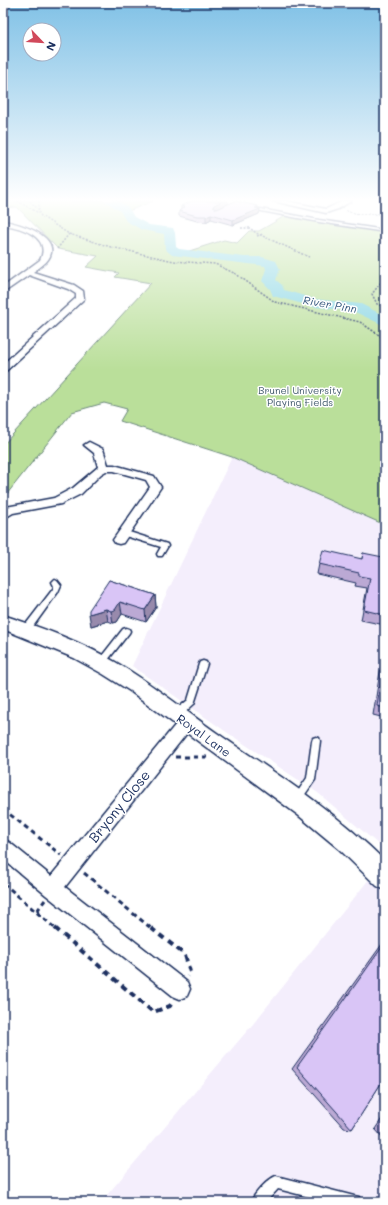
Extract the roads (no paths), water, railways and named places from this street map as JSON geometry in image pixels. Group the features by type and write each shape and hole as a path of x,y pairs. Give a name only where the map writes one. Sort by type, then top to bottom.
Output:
{"street":[{"path":"3,291 29,273 46,257"},
{"path":"3,369 80,299 80,293 71,287 29,273"},
{"path":"89,445 99,451 104,468"},
{"path":"3,515 10,510 57,501 77,491 97,472 104,468 114,468 150,478 156,487 122,536"},
{"name":"Royal Lane","path":"3,622 57,642 124,677 295,801 338,835 385,878"},
{"name":"Bryony Close","path":"52,889 158,758 181,719"},
{"path":"3,848 52,889 180,989"}],"lane":[{"path":"122,536 165,546 160,554"},
{"path":"26,630 56,590 58,585 54,582"},
{"path":"100,664 126,631"},
{"path":"181,719 191,702 203,664"},
{"path":"295,801 311,780 316,741"},
{"path":"257,1202 276,1182 354,1202"}],"water":[{"path":"240,260 263,260 273,263 275,268 272,273 271,281 281,288 281,293 303,300 287,298 277,293 267,280 271,270 265,264 261,262"}],"waterway":[{"name":"River Pinn","path":"216,257 244,261 262,261 271,264 273,269 269,281 277,288 278,293 314,303 356,307 385,322"}],"park label":[{"name":"Brunel University Playing Fields","path":"300,396"}]}
